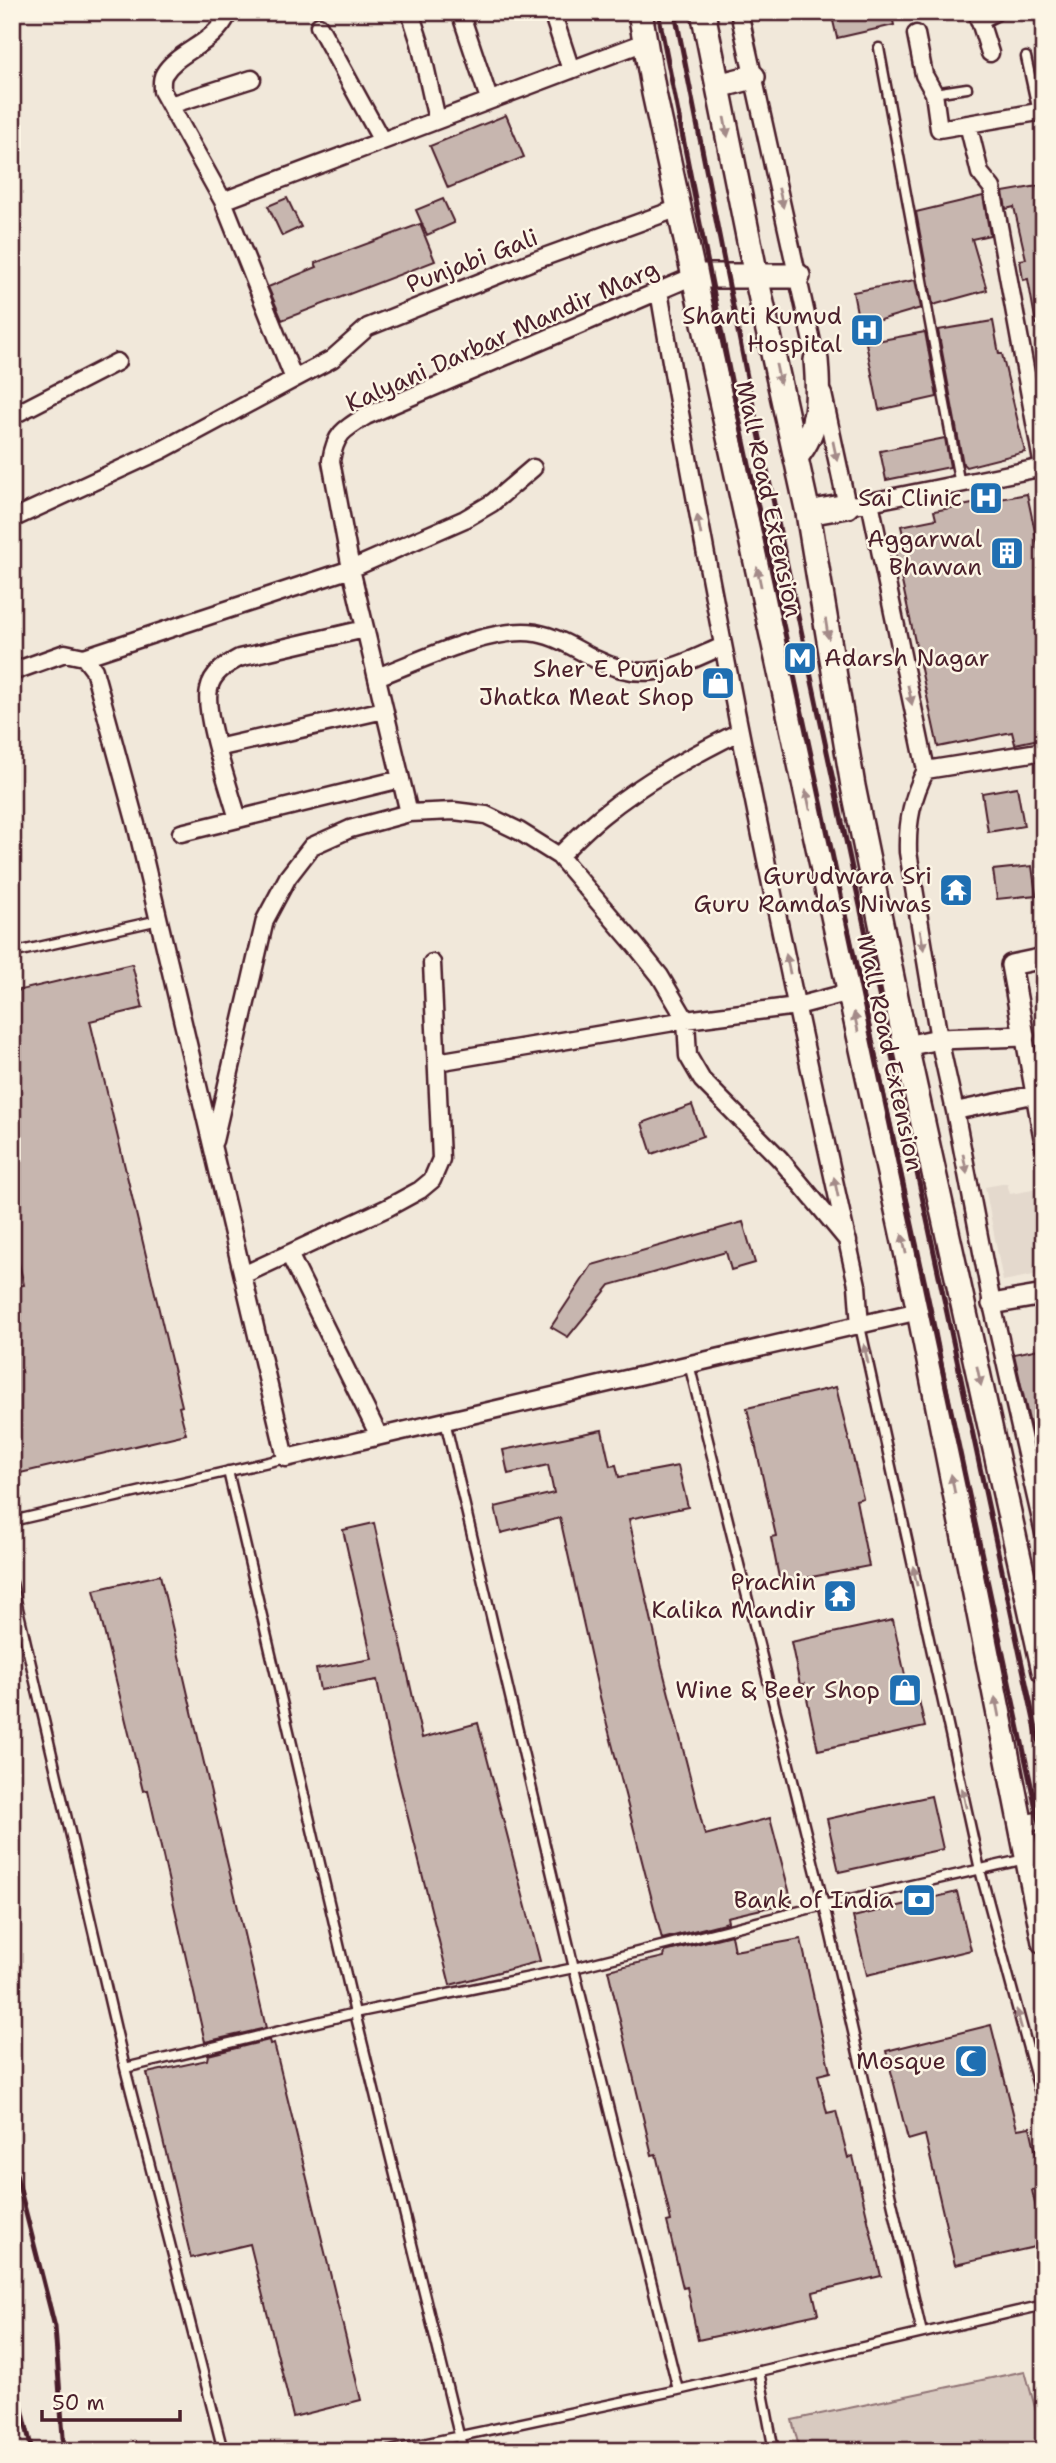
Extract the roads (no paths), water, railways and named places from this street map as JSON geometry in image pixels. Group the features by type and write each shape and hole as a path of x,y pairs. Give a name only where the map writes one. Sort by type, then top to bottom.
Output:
{"main road":[{"name":"Mall Road Extension","path":"640,12 679,208 919,1311 1044,1942"},
{"path":"703,12 756,276 808,513 853,786 906,1046 1044,1671"},
{"path":"718,86 754,77"},
{"path":"694,276 798,276"},
{"path":"796,457 808,442 815,421 819,397 816,360"},
{"path":"808,513 847,506"}],"street":[{"path":"229,12 225,23 216,33 162,76 162,91 223,201 294,379"},
{"path":"410,12 420,43 437,120"},
{"path":"460,12 489,99"},
{"path":"552,12 571,70"},
{"path":"740,12 847,506 1043,467"},
{"path":"990,53 978,16 995,12"},
{"path":"319,26 382,141"},
{"path":"916,34 924,75 934,93 940,136 968,124 1041,111"},
{"path":"223,201 645,42"},
{"path":"170,105 252,79"},
{"path":"968,124 980,173 992,188 1044,472"},
{"name":"Punjabi Gali","path":"12,519 162,450 332,359 368,327 533,261 679,208"},
{"name":"Kalyani Darbar Mandir Marg","path":"409,813 351,569 331,461 334,443 346,427 366,416 694,276"},
{"path":"659,291 691,484 739,732 858,1285 860,1326"},
{"path":"12,416 117,362"},
{"path":"12,672 65,653 84,657 351,569 465,519 492,503 533,468"},
{"path":"870,502 926,771 918,785 907,825 908,852 939,1039 992,1304 1044,1533"},
{"path":"238,819 217,748 210,709 209,688 220,668 239,658 365,629"},
{"path":"377,677 470,642 510,633 536,633 563,641 598,660 631,672 662,672 723,646"},
{"path":"84,657 94,670 136,824 286,1458 919,1311"},
{"path":"217,748 384,710"},
{"path":"559,856 601,816 635,791 681,761 739,732"},
{"path":"926,771 1044,751"},
{"path":"180,833 401,779"},
{"path":"213,1146 265,920 288,877 312,846 350,829 409,813 454,811 486,815 519,831 559,856 660,976 686,1020 688,1056 702,1080 779,1159 848,1241"},
{"path":"1044,958 1011,965 1024,1036 1039,1094 1044,1146"},
{"path":"243,1275 387,1208 420,1190 432,1180 442,1159 432,963"},
{"path":"436,1062 686,1020 797,1006 850,992"},
{"path":"906,1046 939,1039 1024,1036"},
{"path":"955,1111 1039,1094"},
{"path":"289,1254 379,1436"},
{"path":"992,1304 1044,1296"},
{"path":"1020,1824 1044,1820"}],"lane":[{"path":"879,48 960,485"},
{"path":"1026,57 1041,111"},
{"path":"934,93 967,88"},
{"path":"12,953 159,920"},
{"path":"860,1326 980,1870 1044,2108"},
{"path":"689,1364 824,1905 922,2333"},
{"path":"445,1421 574,1968 678,2390"},
{"path":"12,1521 286,1458"},
{"path":"228,1471 355,2013 463,2451"},
{"path":"12,1583 125,2068 223,2451"},
{"path":"125,2068 355,2013 574,1968 824,1905 1028,1858"},
{"path":"389,2451 678,2390 1044,2305"},
{"path":"759,2371 774,2451"}],"railway":[{"path":"658,12 732,385 1044,1846"},
{"path":"675,12 748,382 1044,1767"},
{"path":"12,2158 55,2327 64,2451"},
{"path":"12,2366 32,2451"},
{"path":"12,2441 15,2451"}],"place":[{"name":"Shanti Kumud Hospital","path":"867,330"},
{"name":"Sai Clinic","path":"986,498"},
{"name":"Aggarwal Bhawan","path":"1007,553"},
{"name":"Adarsh Nagar","path":"800,658"},
{"name":"Sher E Punjab Jhatka Meat Shop","path":"718,683"},
{"name":"Gurudwara Sri Guru Ramdas Niwas","path":"956,890"},
{"name":"Prachin Kalika Mandir","path":"840,1596"},
{"name":"Wine & Beer Shop","path":"905,1690"},
{"name":"Bank of India","path":"919,1900"},
{"name":"Mosque","path":"971,2061"}]}
